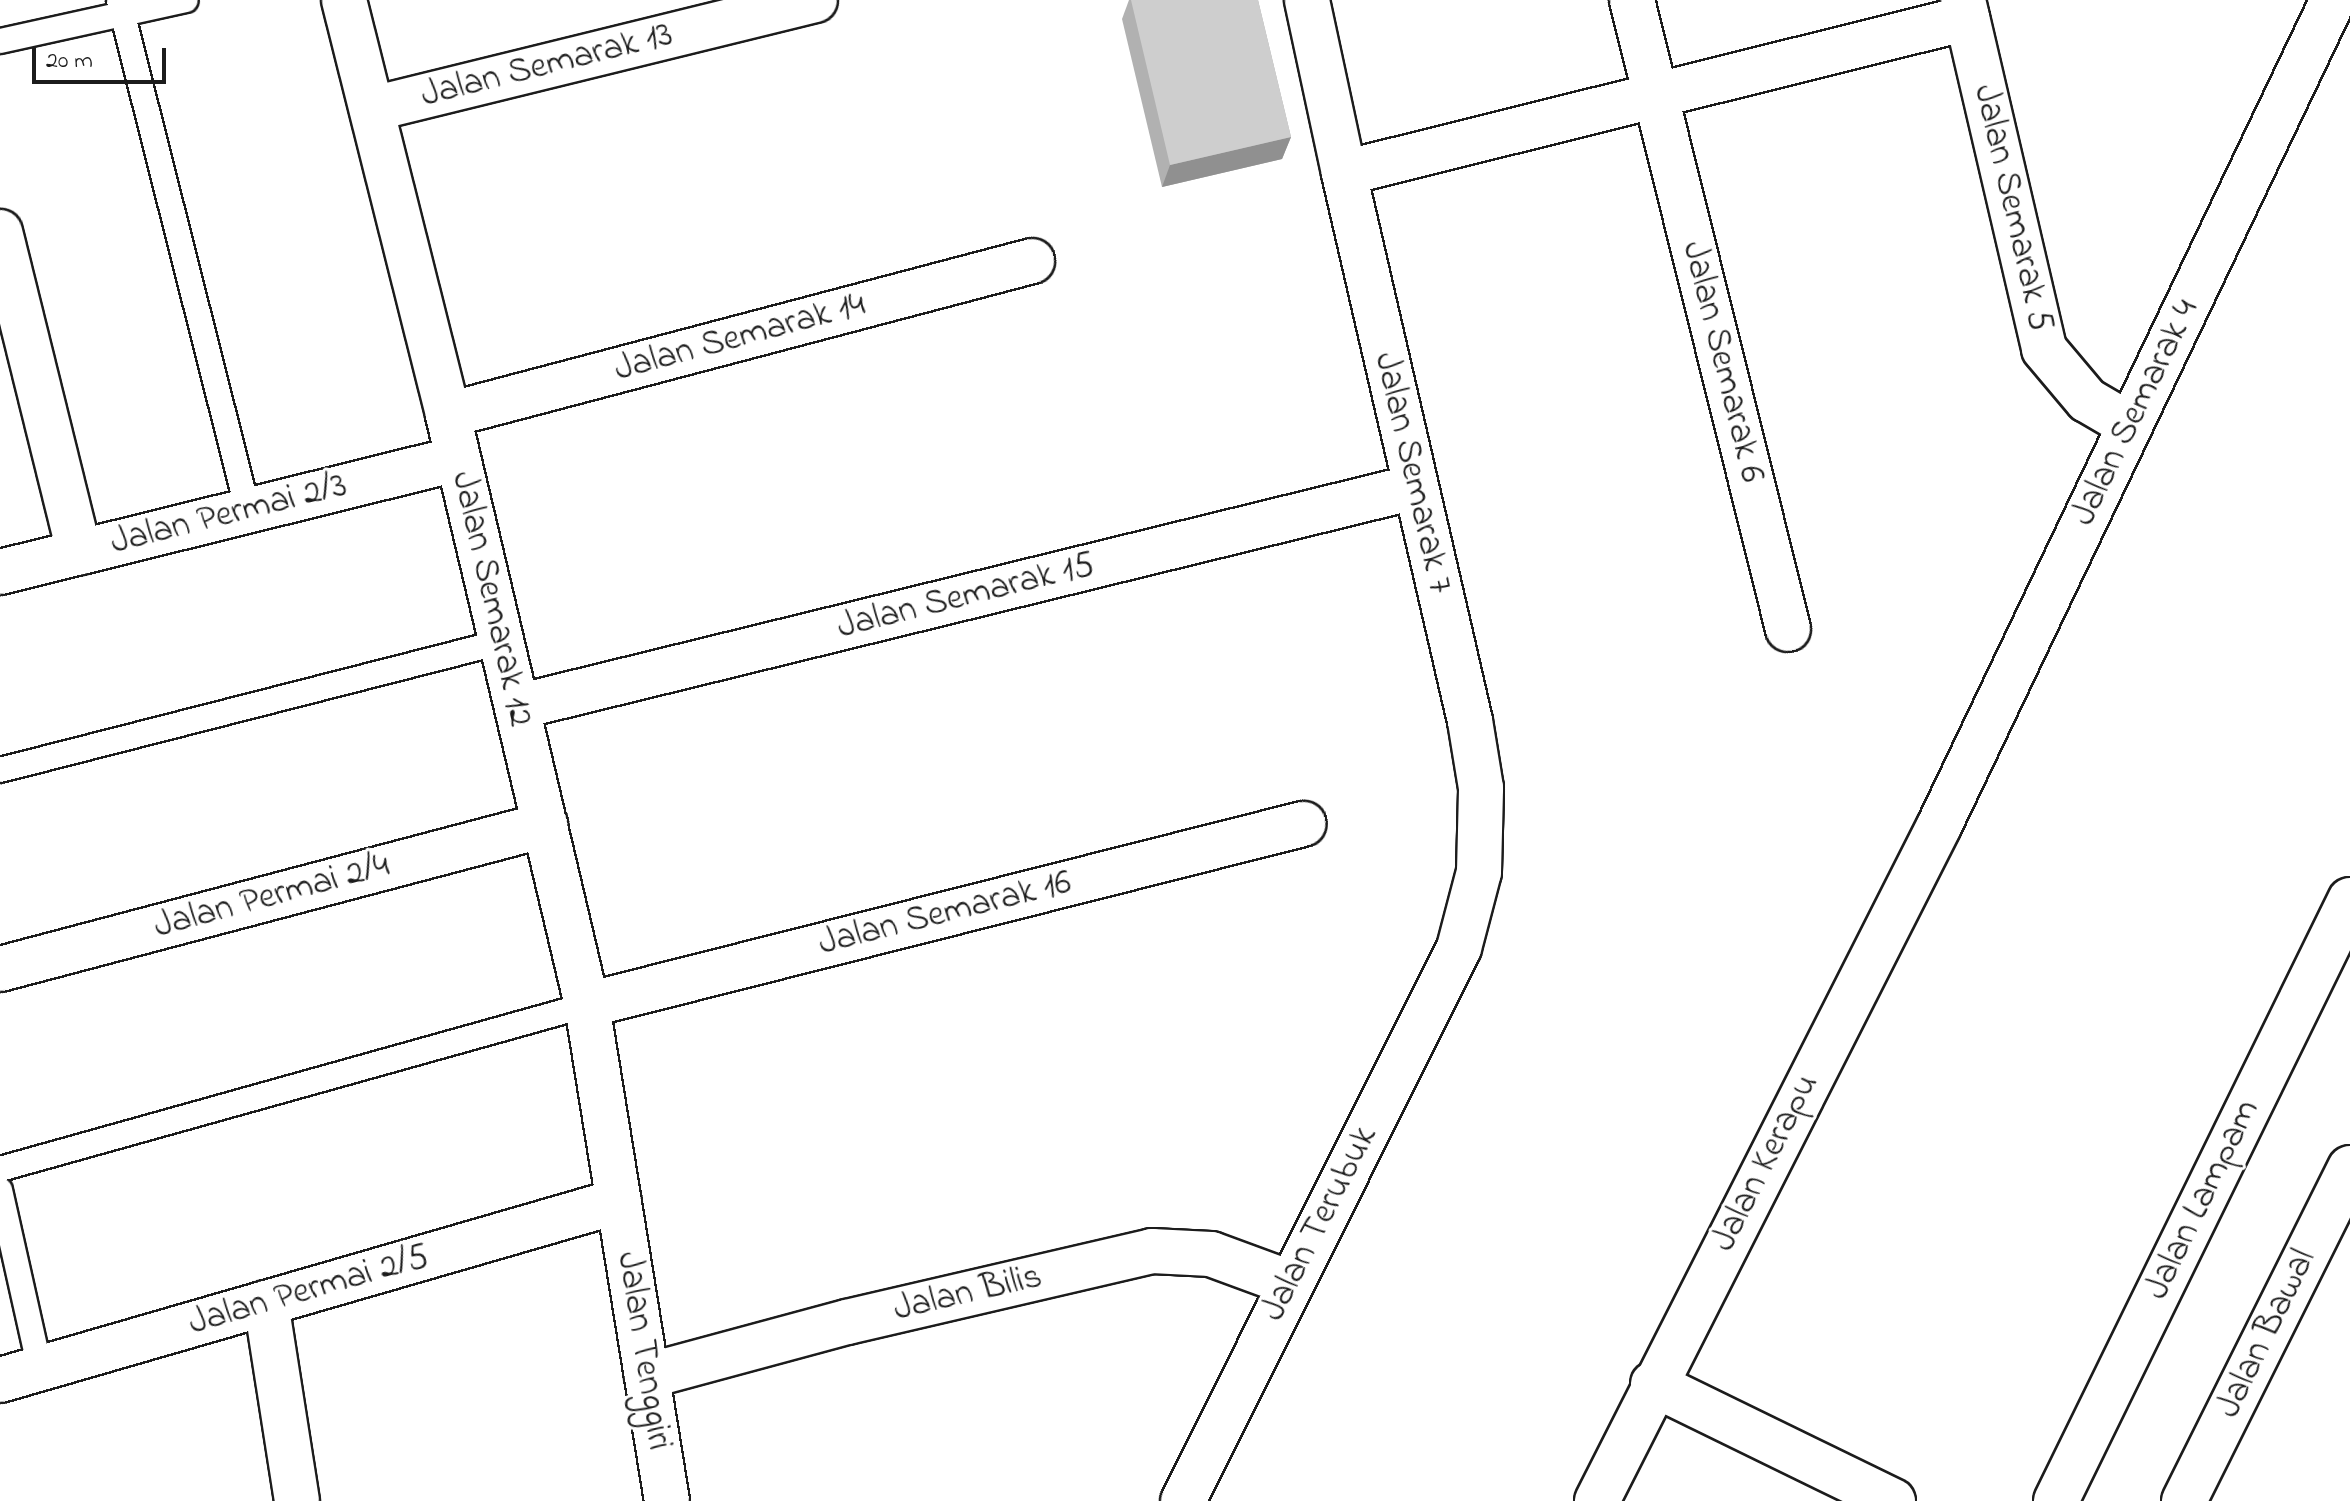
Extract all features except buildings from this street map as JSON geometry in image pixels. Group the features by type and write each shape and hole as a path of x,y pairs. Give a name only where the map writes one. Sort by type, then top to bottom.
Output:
{"street":[{"name":"Jalan Semarak 12","path":"344,0 448,415 587,1005 619,1201"},
{"name":"Jalan Semarak 13","path":"372,109 672,17 815,0"},
{"name":"Jalan Semarak 7","path":"1307,0 1470,721 1481,788 1479,872 1459,948"},
{"name":"Jalan Semarak 6","path":"1632,0 1788,629"},
{"name":"Jalan Semarak 4","path":"1939,826 2333,0"},
{"path":"1344,173 1656,95 1965,9"},
{"name":"Jalan Semarak 5","path":"1965,9 2044,349 2087,400 2130,425"},
{"path":"0,232 79,552"},
{"name":"Jalan Semarak 14","path":"448,415 1032,261"},
{"name":"Jalan Permai 2/3","path":"0,572 458,459"},
{"name":"Jalan Semarak 15","path":"517,707 1415,487"},
{"name":"Jalan Semarak 16","path":"587,1005 1303,824"},
{"name":"Jalan Permai 2/4","path":"0,969 545,825"},
{"name":"Jalan Kerapu","path":"1597,1501 1653,1384 1939,826"},
{"name":"Jalan Lampam","path":"2056,1501 2348,908"},
{"name":"Jalan Terubuk","path":"1183,1501 1459,948"},
{"name":"Jalan Bawal","path":"2184,1501 2350,1168"},
{"name":"Jalan Permai 2/5","path":"20,1375 619,1201"},
{"name":"Jalan Tenggiri","path":"619,1201 667,1501"},
{"name":"Jalan Bilis","path":"647,1376 847,1322 1152,1251 1211,1254 1290,1283"},
{"path":"266,1303 297,1501"},
{"path":"1653,1384 1893,1501"}],"lane":[{"path":"0,41 121,7 186,0"},
{"path":"121,7 248,511"},
{"path":"0,770 501,642"},
{"path":"0,1169 587,1005"},
{"path":"0,1190 20,1375"}]}
